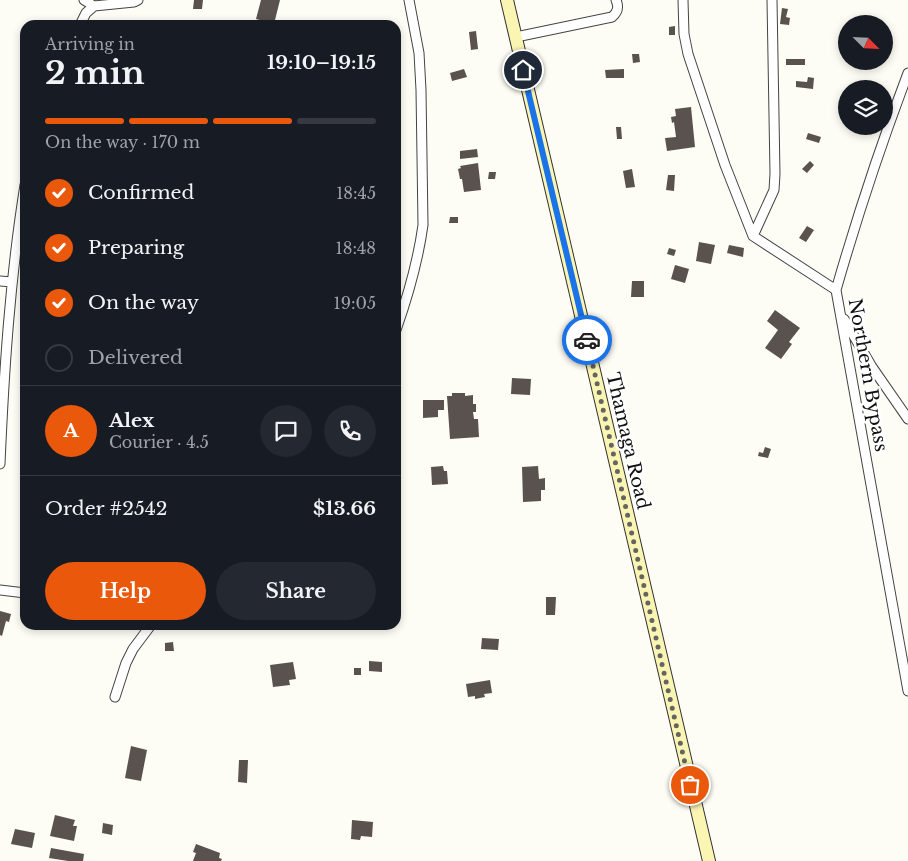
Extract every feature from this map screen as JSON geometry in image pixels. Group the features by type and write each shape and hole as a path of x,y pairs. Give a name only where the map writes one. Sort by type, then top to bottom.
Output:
{"main road":[{"name":"Thamaga Road","path":"507,0 709,861"}],"street":[{"path":"84,0 94,6"},
{"path":"82,20 86,13 94,6 138,0"},
{"path":"401,315 407,298 423,225 419,53 409,0"},
{"path":"516,37 612,17 617,11 616,0"},
{"path":"683,0 684,34 688,54 725,165 753,236 836,290"},
{"path":"753,236 774,190 772,0"},
{"name":"Northern Bypass","path":"908,73 882,144 836,290 908,691"},
{"path":"0,464 6,344 12,282 20,232"},
{"path":"0,281 12,282"},
{"path":"841,315 872,368 908,419"},
{"path":"0,590 20,592"},
{"path":"115,697 126,663 133,649 148,630"}],"building":[{"path":"194,0 203,0 202,9 193,9"},
{"path":"261,0 280,0 275,20 256,19"},
{"path":"782,8 788,9 786,17 790,18 789,25 780,24"},
{"path":"675,26 675,35 669,35 669,27"},
{"path":"476,31 478,49 471,50 469,32"},
{"path":"632,54 639,54 640,62 633,63"},
{"path":"786,59 805,59 805,65 786,65"},
{"path":"464,69 467,77 452,81 450,73"},
{"path":"624,69 624,78 606,78 605,70"},
{"path":"808,77 814,78 813,89 796,87 796,81 807,82"},
{"path":"691,107 695,147 667,151 665,138 676,137 674,122 672,123 671,117 676,116 675,109"},
{"path":"616,127 621,127 622,139 617,139"},
{"path":"808,133 821,137 819,143 806,139"},
{"path":"477,149 478,157 460,159 460,151"},
{"path":"810,161 814,165 807,173 802,169"},
{"path":"478,163 481,190 464,192 458,169 461,168 460,166"},
{"path":"632,169 635,187 626,188 623,171"},
{"path":"489,172 496,172 495,179 488,179"},
{"path":"668,175 675,175 674,191 666,190"},
{"path":"450,217 458,217 458,223 449,223"},
{"path":"807,226 814,230 806,242 799,238"},
{"path":"699,242 715,245 711,264 696,261"},
{"path":"729,245 744,248 743,257 727,253"},
{"path":"669,248 676,250 674,256 667,254"},
{"path":"675,265 689,269 685,283 671,279"},
{"path":"632,281 644,281 644,297 631,297"},
{"path":"775,310 800,328 789,342 792,344 781,359 765,348 778,330 767,321"},
{"path":"512,378 531,379 530,395 511,394"},
{"path":"452,393 465,393 465,396 473,395 473,404 476,404 476,412 473,412 474,419 478,419 479,437 450,439 447,396 452,396"},
{"path":"423,400 444,400 444,410 438,410 438,417 423,418"},
{"path":"765,447 771,449 768,458 758,456 759,452 763,453"},
{"path":"443,466 444,471 447,471 448,484 432,485 431,467"},
{"path":"538,466 539,479 545,478 545,490 541,490 541,501 523,502 522,467"},
{"path":"546,597 556,597 555,615 546,615"},
{"path":"0,611 11,614 9,622 6,621 2,636 0,635"},
{"path":"482,638 499,639 498,650 481,649"},
{"path":"173,642 174,651 165,651 165,643"},
{"path":"369,661 382,662 382,672 369,671"},
{"path":"293,662 296,679 289,680 290,685 273,687 270,665"},
{"path":"354,668 361,668 361,675 354,675"},
{"path":"490,680 492,693 484,694 485,697 475,699 475,696 468,697 466,684"},
{"path":"131,746 147,750 141,781 125,778"},
{"path":"239,760 248,760 247,783 238,782"},
{"path":"55,815 75,820 73,826 77,826 74,841 50,836"},
{"path":"352,820 373,822 372,837 361,836 360,840 351,839"},
{"path":"103,823 113,825 112,835 102,833"},
{"path":"15,829 35,833 32,848 11,844"},
{"path":"196,844 220,853 219,858 222,859 221,861 193,861 196,853 193,852"},
{"path":"51,848 84,854 83,861 49,858"}],"way so far":[{"path":"587,340 690,785"}],"route":[{"path":"523,70 587,340"}]}
